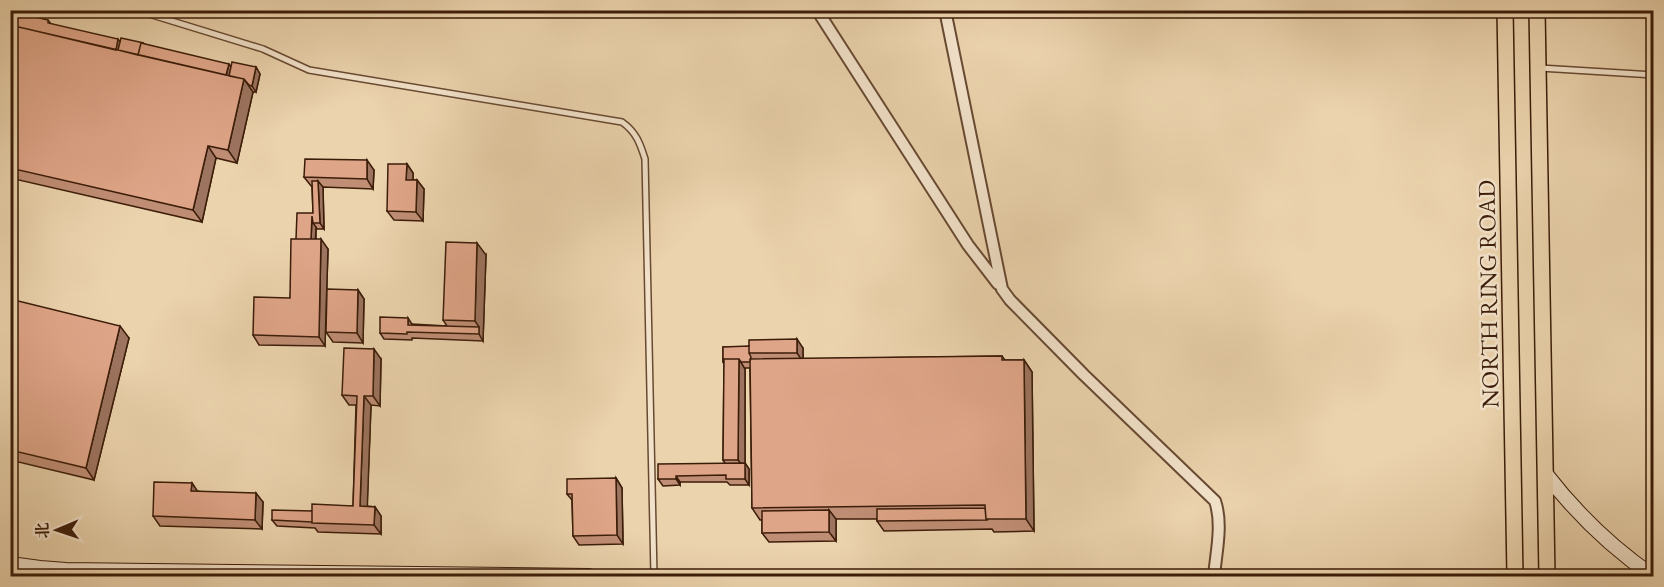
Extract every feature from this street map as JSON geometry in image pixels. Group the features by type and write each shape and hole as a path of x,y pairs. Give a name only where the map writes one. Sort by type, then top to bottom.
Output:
{"main road":[{"name":"NORTH RING ROAD","path":"1505,10 1515,576"},
{"path":"1538,10 1547,576"}],"street":[{"path":"817,10 968,246 1010,300 1215,501 1218,510 1218,527 1214,576"},
{"path":"945,10 1002,289"},
{"path":"1545,473 1573,508 1629,560 1653,576"},
{"path":"10,564 40,568 153,573 589,576"}],"lane":[{"path":"136,10 263,49 309,70 622,122 632,129 639,139 645,159 654,576"},
{"path":"1539,68 1653,75"}],"building":[{"path":"10,11 48,20 48,23 118,39 116,50 10,25"},
{"path":"10,25 244,79 228,150 208,146 193,210 10,168"},
{"path":"121,38 144,43 141,43 138,55 118,50"},
{"path":"141,43 229,64 226,75 138,55"},
{"path":"232,62 256,67 252,86 244,79 229,76"},
{"path":"305,159 367,160 367,179 304,177"},
{"path":"388,164 407,164 406,180 417,180 416,212 387,211"},
{"path":"312,181 318,181 320,223 313,223 312,216 311,239 296,239 297,213 313,213"},
{"path":"291,239 321,239 319,337 253,335 254,297 290,298"},
{"path":"446,242 477,243 475,321 443,320"},
{"path":"327,289 358,290 357,333 326,332"},
{"path":"10,299 120,326 86,468 10,450"},
{"path":"380,317 408,318 408,325 479,327 479,334 380,333"},
{"path":"797,339 797,353 749,353 749,340"},
{"path":"749,346 750,362 724,359 723,362 723,347"},
{"path":"344,348 374,349 373,396 364,396 360,506 375,507 374,525 312,523 312,504 353,506 357,396 342,395"},
{"path":"1002,356 1002,360 1024,360 1026,519 986,519 985,505 752,508 750,359"},
{"path":"724,359 739,359 738,460 723,460"},
{"path":"745,463 745,479 726,479 726,475 676,476 676,479 658,479 658,464"},
{"path":"616,478 617,535 573,536 572,494 567,494 567,479"},
{"path":"154,482 192,483 191,491 256,493 255,520 153,516"},
{"path":"985,508 988,520 877,521 877,509"},
{"path":"272,510 312,511 312,522 272,520"},
{"path":"829,510 829,532 762,533 762,511"}]}
